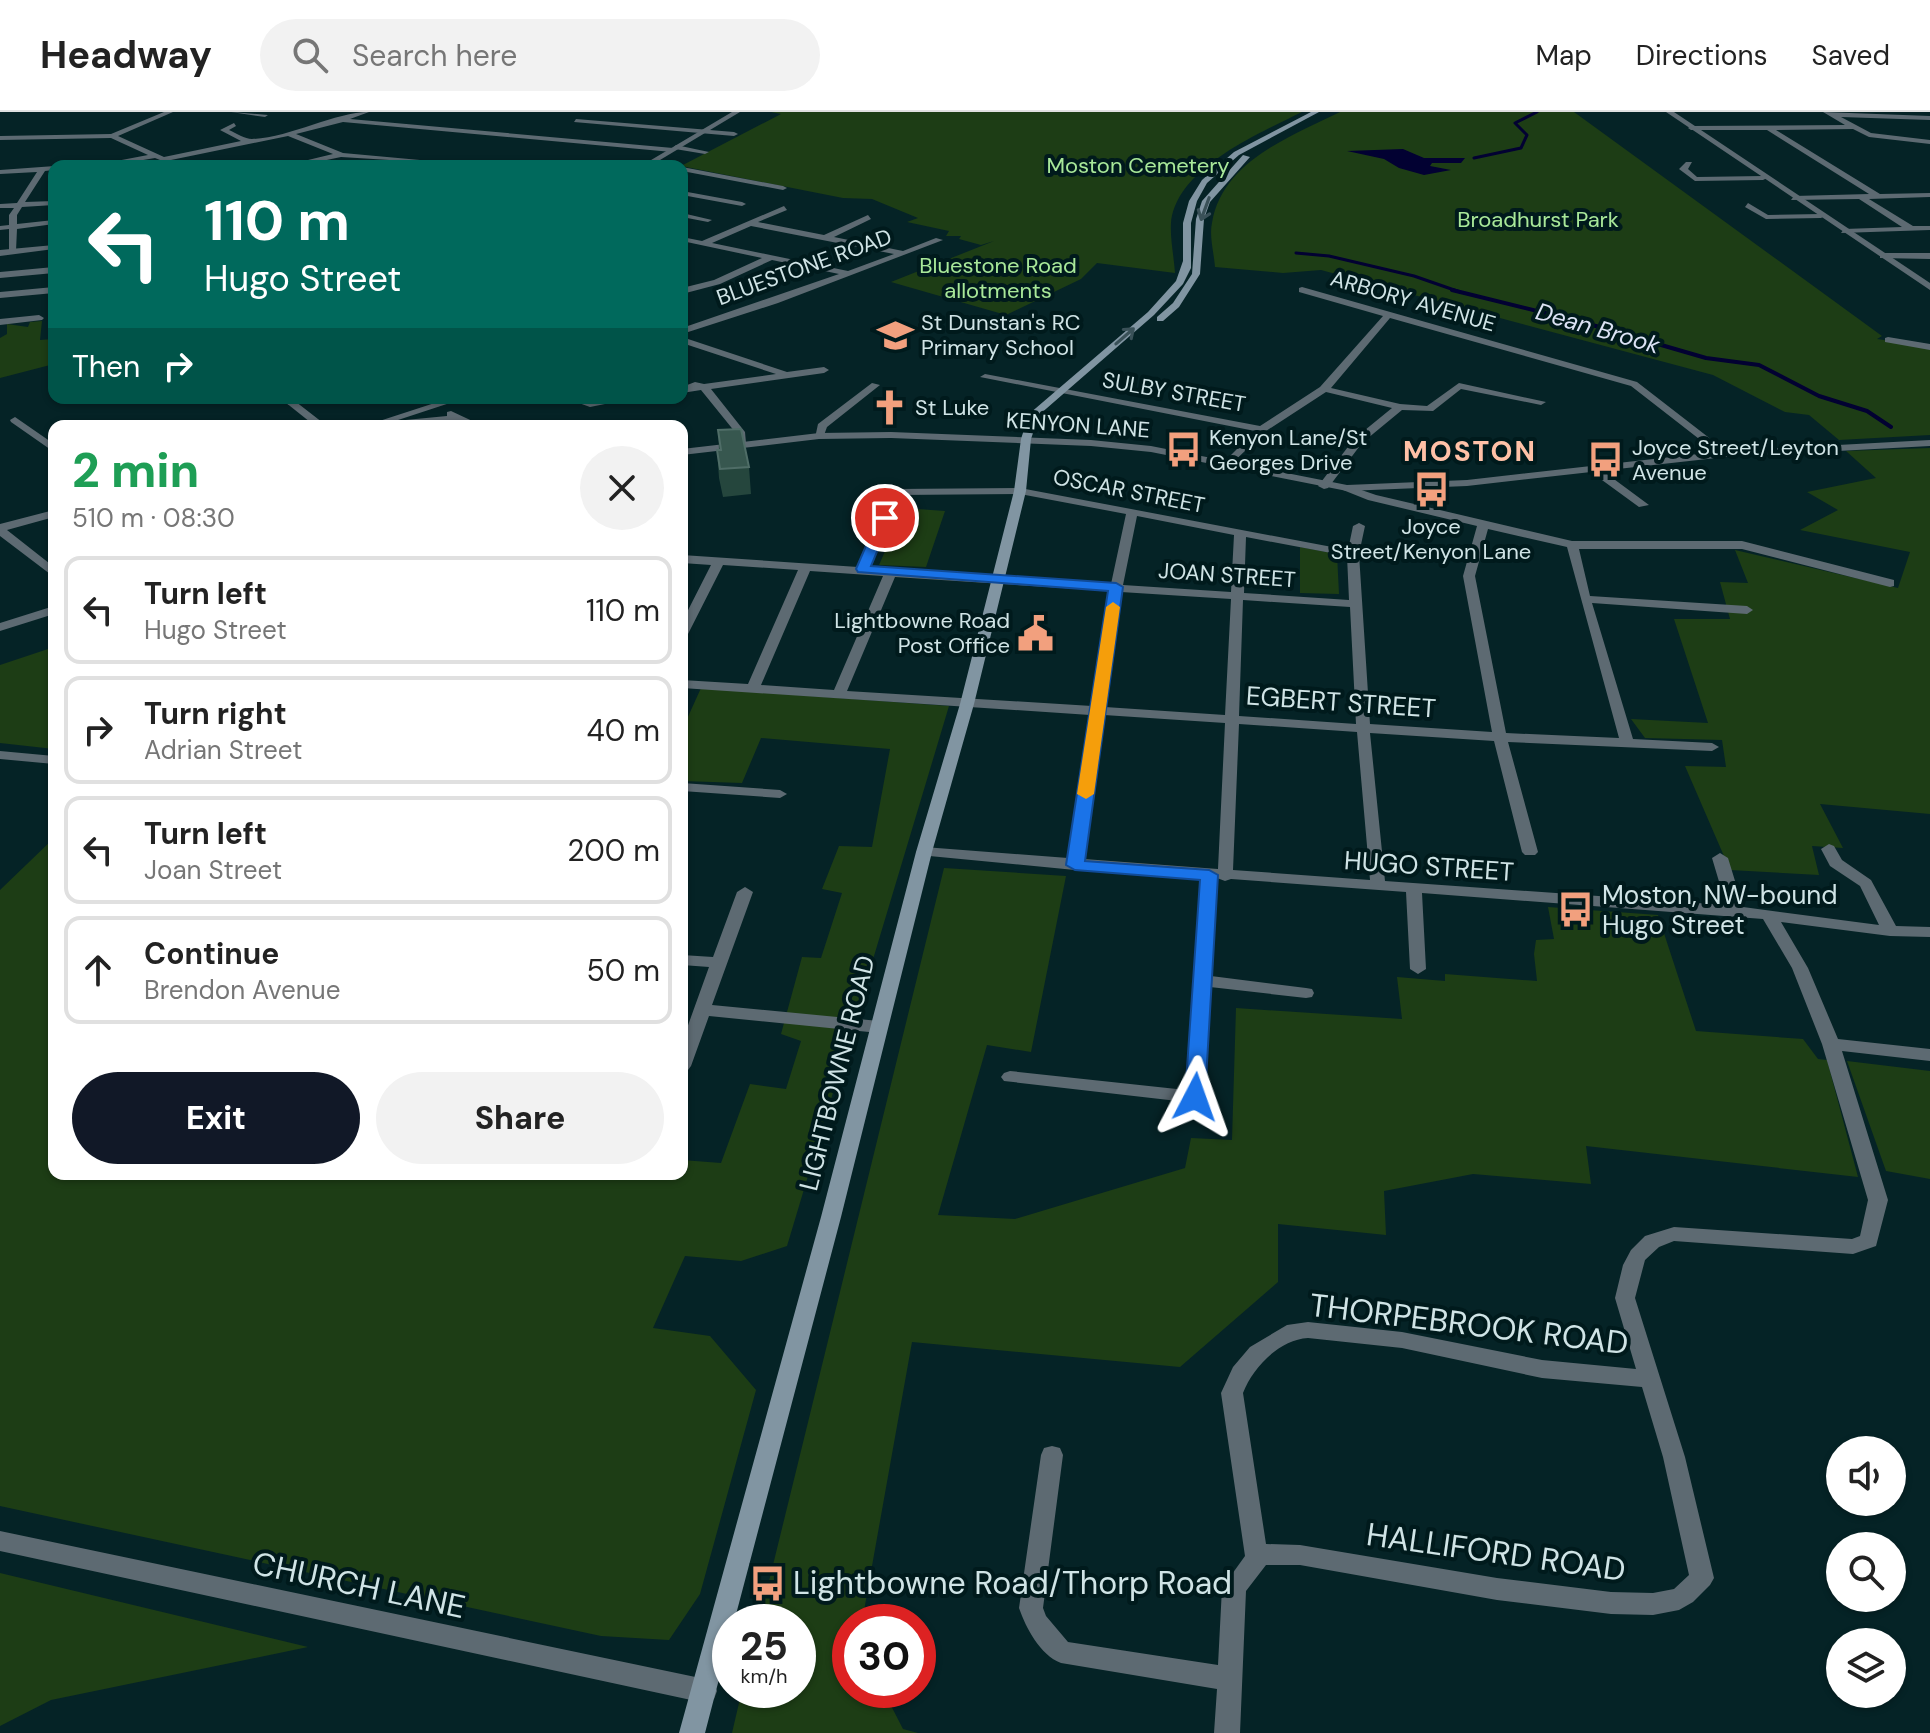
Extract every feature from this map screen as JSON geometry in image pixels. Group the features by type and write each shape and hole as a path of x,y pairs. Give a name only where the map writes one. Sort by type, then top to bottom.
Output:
{"main road":[{"path":"1029,433 1034,414 1162,304 1181,281 1186,273 1189,254 1185,235 1190,205 1206,178 1240,150 1316,112"},
{"path":"1029,433 1176,305 1196,274 1200,219 1206,201 1216,187 1245,158 1329,112"},
{"name":"LIGHTBOWNE ROAD","path":"692,1733 924,852 967,704 1020,491 1029,433"}],"street":[{"path":"0,138 112,136 170,112"},
{"path":"234,112 265,115"},
{"path":"144,160 289,134 346,121 366,112"},
{"path":"655,160 737,112"},
{"path":"1669,112 1763,178 1930,287"},
{"path":"1829,114 1930,118"},
{"path":"1829,114 1880,137 1930,142"},
{"path":"346,121 705,152"},
{"path":"576,121 734,134"},
{"path":"234,125 223,130 249,142"},
{"path":"1691,128 1853,127"},
{"path":"1769,128 1880,196"},
{"path":"289,134 342,155"},
{"path":"112,136 165,160"},
{"path":"317,160 342,155 403,160"},
{"path":"26,170 33,160"},
{"path":"1686,166 1695,179 1707,188"},
{"path":"0,172 48,168"},
{"path":"12,251 13,215 42,169"},
{"path":"688,170 783,188"},
{"path":"1695,179 1763,178"},
{"path":"688,194 742,204"},
{"path":"1794,198 1929,196"},
{"path":"1860,197 1912,229"},
{"path":"0,206 48,203"},
{"path":"1748,205 1766,217 1821,216"},
{"path":"704,243 784,208"},
{"path":"688,216 708,220"},
{"path":"823,239 868,217"},
{"path":"0,228 48,223"},
{"path":"750,223 902,253"},
{"path":"1844,231 1930,228"},
{"path":"688,240 848,273"},
{"name":"BLUESTONE ROAD","path":"688,329 939,240"},
{"path":"0,253 48,248"},
{"path":"1883,256 1930,256"},
{"path":"688,289 717,282 772,257"},
{"path":"0,275 48,271"},
{"name":"ARBORY AVENUE","path":"1302,290 1634,384 1725,454"},
{"path":"0,295 48,291"},
{"path":"1227,465 1262,429 1324,389 1388,315"},
{"path":"0,322 39,318"},
{"path":"1888,340 1930,347"},
{"path":"688,342 789,375"},
{"path":"688,389 824,370"},
{"name":"SULBY STREET","path":"985,377 1262,429"},
{"path":"688,383 704,387 740,432 741,443"},
{"path":"819,436 822,426 875,385"},
{"path":"1324,389 1400,407 1429,409 1459,386 1541,402"},
{"path":"292,404 314,420"},
{"path":"388,420 439,404"},
{"path":"435,405 464,420"},
{"path":"1324,486 1358,441 1400,407"},
{"path":"445,420 460,418"},
{"path":"15,420 48,445"},
{"name":"KENYON LANE","path":"688,451 819,436 1029,433 1151,449 1324,486 1347,488"},
{"path":"1347,488 1467,483 1725,454 1930,443"},
{"path":"1595,470 1643,505"},
{"path":"1347,488 1370,503 1483,524 1572,545 1742,545 1890,583"},
{"name":"OSCAR STREET","path":"863,569 895,492 1020,491 1353,554"},
{"path":"1075,865 1116,587 1132,512"},
{"path":"0,529 48,515"},
{"path":"1483,524 1469,576 1500,737 1530,852"},
{"path":"1359,526 1353,554 1363,727 1378,887"},
{"path":"0,529 48,568"},
{"path":"1010,1077 1195,1097 1230,718 1240,534"},
{"path":"1572,545 1627,742"},
{"name":"JOAN STREET","path":"688,559 1357,604"},
{"path":"688,622 719,561"},
{"path":"753,689 806,566"},
{"path":"839,695 891,572"},
{"path":"1585,599 1747,610"},
{"path":"0,627 48,612"},
{"name":"EGBERT STREET","path":"688,685 1500,737 1712,747"},
{"path":"0,755 48,759"},
{"path":"688,787 780,794"},
{"path":"1829,849 1835,863 1866,883 1890,931"},
{"name":"HUGO STREET","path":"924,852 1217,876 1736,911 1890,931 1930,932"},
{"path":"1720,858 1736,911"},
{"path":"1414,890 1418,969"},
{"path":"688,1049 745,892"},
{"name":"HALLIFORD ROAD","path":"1256,1554 1300,1555 1638,1606 1679,1599 1702,1578 1674,1457 1625,1298 1628,1277 1643,1246 1656,1237 1674,1234 1853,1247 1869,1241 1878,1200 1831,1044 1800,968 1770,917"},
{"path":"688,960 719,963"},
{"path":"1204,981 1306,993"},
{"path":"702,1010 879,1027"},
{"path":"1831,1044 1930,1055"},
{"name":"THORPEBROOK ROAD","path":"1256,1554 1232,1393 1240,1373 1257,1353 1294,1331 1389,1339 1542,1369 1649,1379"},
{"path":"1052,1455 1031,1608 1036,1622 1061,1652 1230,1679"},
{"name":"CHURCH LANE","path":"0,1541 705,1691"},
{"path":"1227,1733 1234,1588 1257,1558 1256,1554"}],"green space":[{"name":"Moston Cemetery","path":"771,112 1302,112 1222,155 1187,186 1176,203 1171,223 1175,273 1097,263 1081,279 1006,315 891,282 994,241 981,245 959,239 961,236 946,236 949,231 907,222 918,218 872,199 843,198 688,167 688,162 781,114"},
{"name":"Broadhurst Park","path":"1340,112 1574,112 1882,336 1877,339 1930,347 1930,435 1839,440 1809,415 1785,412 1713,375 1321,270 1283,273 1215,267 1212,223 1218,201 1229,183 1262,153"},
{"path":"42,321 40,340 48,339 48,366 0,378 0,338 7,334 7,324 28,327 30,322"},
{"path":"1930,448 1930,814 1820,804 1843,848 1812,846 1819,875 1730,870 1685,766 1726,767 1722,740 1645,738 1631,719 1708,723 1674,619 1730,619 1720,582 1748,583 1735,550 1898,588 1910,552 1800,530 1838,510 1807,492 1876,478 1846,451"},
{"path":"904,508 945,511 926,567 879,565"},
{"path":"1300,547 1337,554 1339,594 1300,593"},
{"path":"48,649 48,748 0,743 0,665"},
{"path":"701,688 949,706 787,1246 741,1261 685,1256 653,1328 710,1336 756,1390 700,1594 669,1640 601,1636 0,1506 0,890 48,844 48,1180 688,1180 688,1160 721,1163 750,1084 786,1089 801,1041 781,1034 802,957 821,958 842,893 822,889 839,846 872,847 890,749 761,738 742,783 688,781 688,717"},
{"path":"944,868 1066,876 1031,1052 987,1045 938,1215 1015,1219 1185,1168 1191,1138 1232,1140 1236,1008 1402,1019 1397,977 1445,981 1445,974 1537,981 1536,940 1554,939 1548,907 1658,915 1696,1031 1803,1039 1818,1059 1827,1060 1858,1177 1586,1146 1591,1184 1473,1174 1384,1191 1386,1235 1278,1224 1278,1282 1180,1367 912,1342 865,1604 832,1604 832,1708 892,1708 903,1729 918,1733 732,1733 738,1708 816,1708 816,1604 763,1604"},
{"path":"1847,1061 1930,1071 1930,1179 1886,1171"},
{"path":"0,1573 308,1647 51,1700 0,1726"}],"shaded area":[{"path":"1403,149 1424,158 1465,158 1461,163 1432,163 1430,166 1451,170 1424,175 1399,168 1384,159 1347,151"}],"building":[{"path":"741,429 749,467 720,469 718,430"}],"waterway":[{"path":"1474,158 1521,148 1527,135 1515,123 1537,112"},
{"name":"Dean Brook","path":"1296,253 1329,256 1414,276 1460,292"},
{"name":"Dean Brook","path":"1452,290 1460,292"},
{"name":"Dean Brook","path":"1460,292 1582,322 1706,358 1759,365 1819,396 1867,411 1891,427"}],"slow traffic":[{"path":"1086,794 1113,607"}],"place":[{"name":"St Dunstan's RC Primary School","path":"895,335"},
{"name":"St Luke","path":"889,407"},
{"name":"Kenyon Lane/St Georges Drive","path":"1183,450"},
{"name":"Joyce Street/Leyton Avenue","path":"1606,460"},
{"name":"Joyce Street/Kenyon Lane","path":"1431,490"},
{"name":"Lightbowne Road Post Office","path":"1036,633"},
{"name":"Moston, NW-bound Hugo Street","path":"1576,910"},
{"name":"Lightbowne Road/Thorp Road","path":"767,1583"}],"district":[{"name":"MOSTON","path":"1470,451"}],"route":[{"path":"885,518 863,569 1116,587 1075,865 1209,875 1195,1097"}],"park label":[{"name":"Bluestone Road allotments","path":"998,278"}]}
